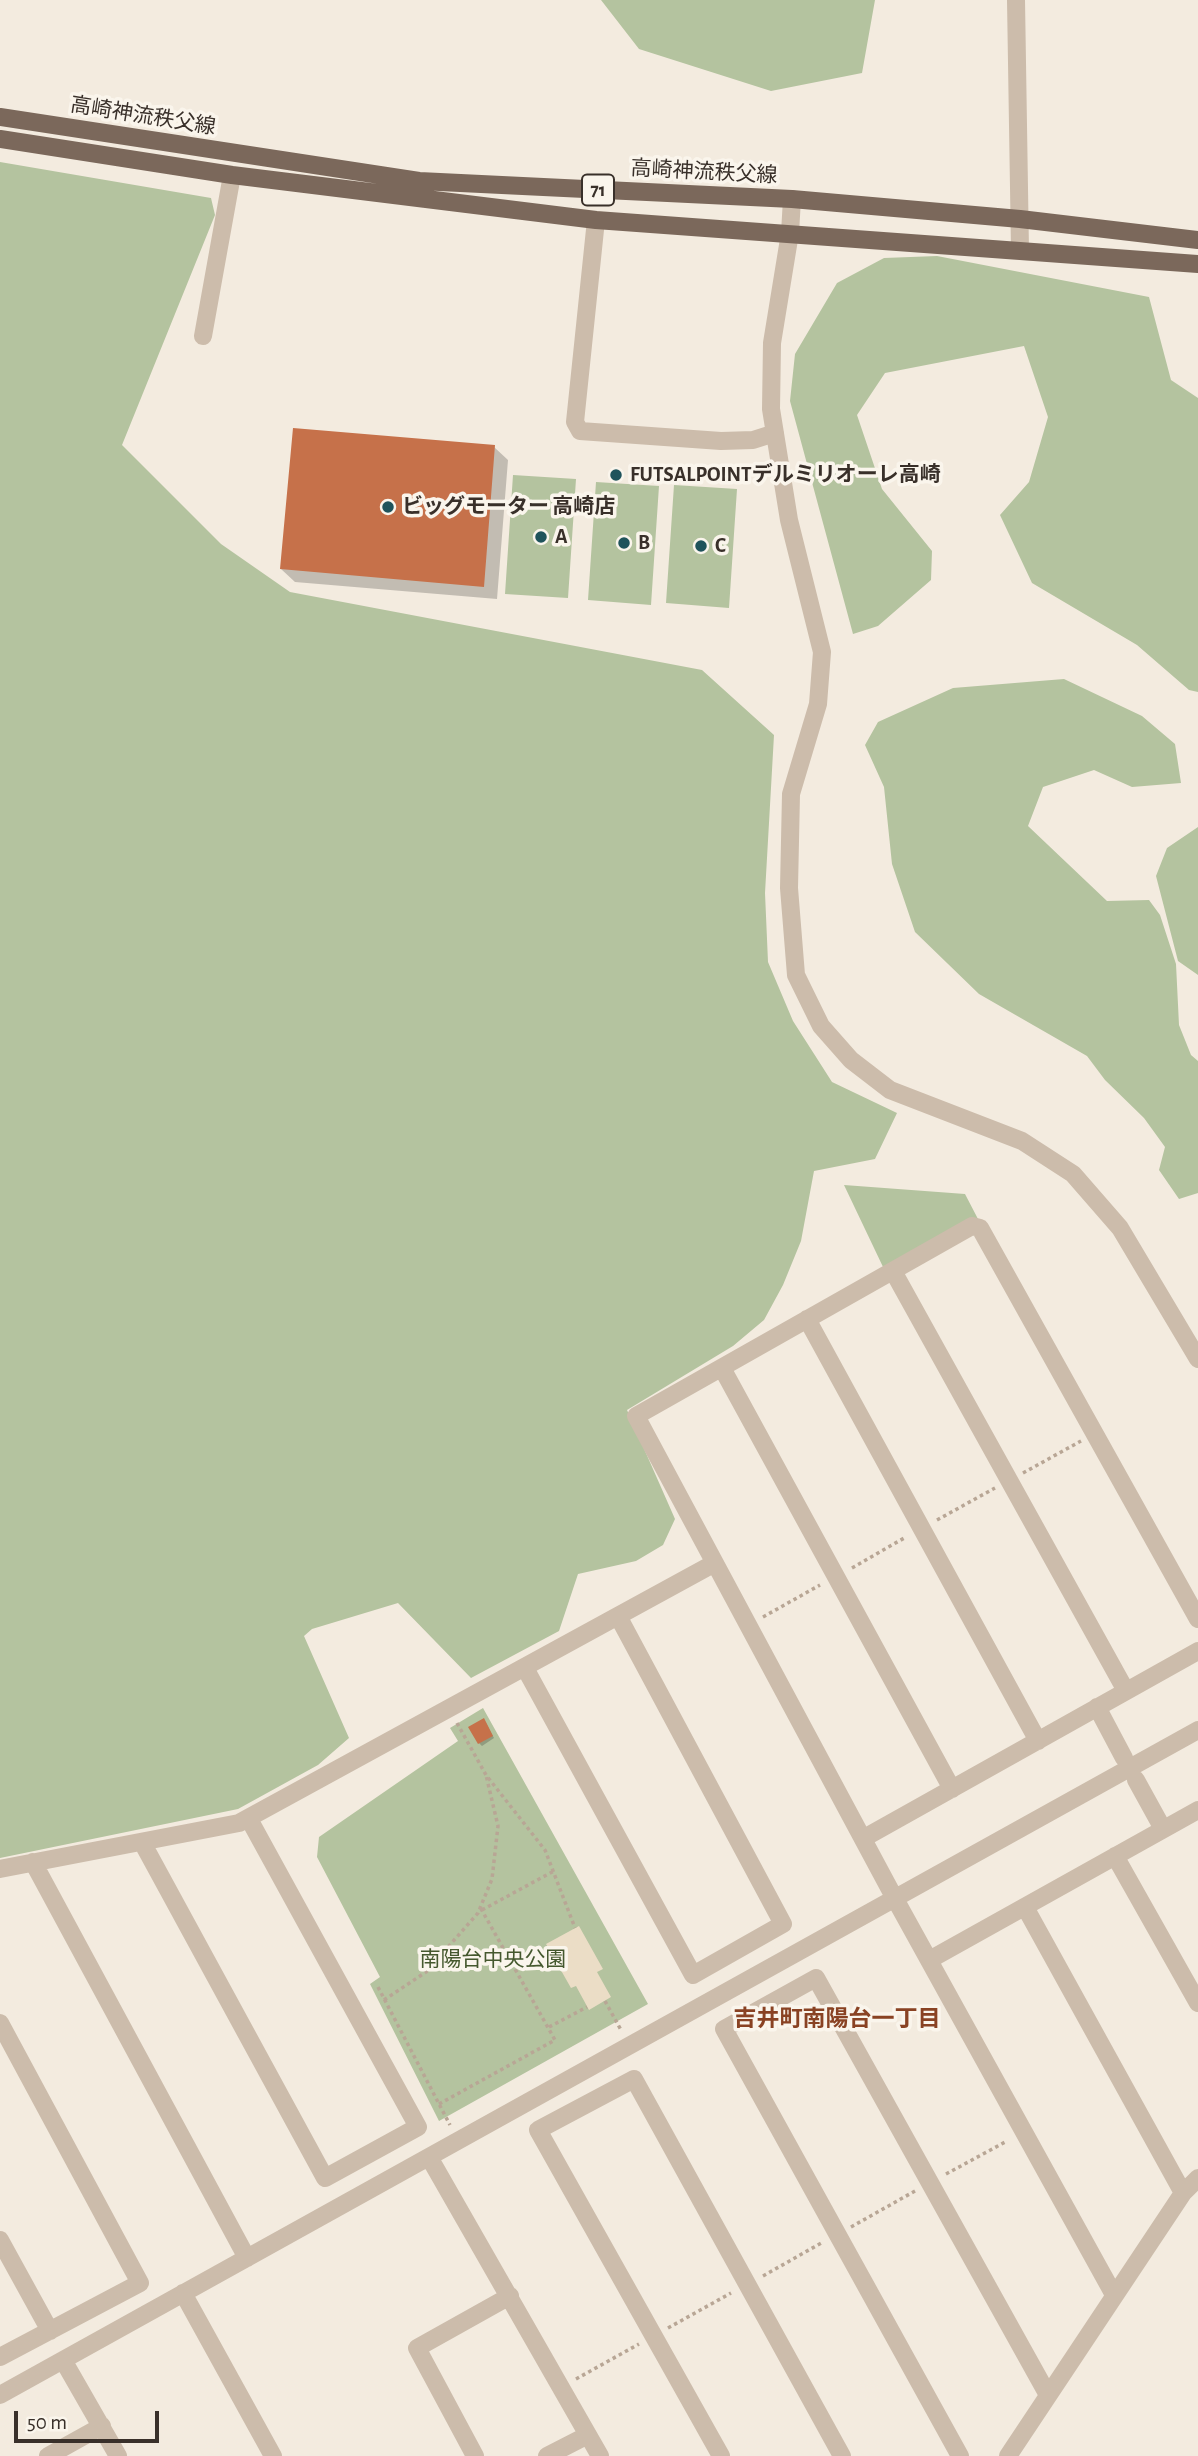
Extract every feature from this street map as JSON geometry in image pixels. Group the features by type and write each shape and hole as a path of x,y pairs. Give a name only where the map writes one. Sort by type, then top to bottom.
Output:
{"main road":[{"name":"高崎神流秩父線","path":"0,117 419,181 792,199 1020,219 1198,240"},
{"name":"71","path":"0,139 232,175 596,220 1198,264"}],"street":[{"path":"1016,0 1020,250"},
{"path":"202,336 232,175"},
{"path":"792,199 790,233 772,344 771,409 789,520 822,652 818,704 791,794 789,888 796,975 821,1026 851,1060 890,1090 1022,1141 1073,1174 1120,1228 1198,1359"},
{"path":"596,220 575,422 580,431 722,441 753,440 775,433"},
{"path":"1114,2295 894,1897 636,1416 972,1226 981,1228 1198,1619"},
{"path":"893,1271 1126,1691"},
{"path":"807,1319 1038,1741"},
{"path":"722,1368 952,1789"},
{"path":"0,1869 248,1819 713,1563"},
{"path":"525,1668 693,1976 783,1924 618,1616"},
{"path":"864,1838 1198,1651"},
{"path":"1097,1707 1124,1758"},
{"path":"0,2395 1198,1730"},
{"path":"1136,1780 1163,1829"},
{"path":"930,1959 1198,1810"},
{"path":"142,1842 325,2178 418,2127 248,1819"},
{"path":"1115,1856 1198,2003"},
{"path":"33,1862 247,2258"},
{"path":"1025,1907 1183,2193"},
{"path":"960,2456 724,2029 816,1978 1048,2395"},
{"path":"0,2023 140,2283 0,2357"},
{"path":"721,2456 538,2130 635,2079 842,2456"},
{"path":"429,2157 600,2456"},
{"path":"1008,2456 1183,2193 1198,2178"},
{"path":"0,2240 50,2331"},
{"path":"183,2294 273,2456"},
{"path":"475,2456 417,2348 510,2296"},
{"path":"63,2360 118,2456"},
{"path":"48,2456 102,2426"},
{"path":"547,2456 588,2435"}],"path":[{"path":"449,1709 486,1775 538,1840 554,1871 575,1928"},
{"path":"384,2000 426,1972 481,1909 492,1879 498,1826 486,1775"},
{"path":"481,1909 554,1871"},
{"path":"439,2104 555,2040 481,1909"},
{"path":"377,1987 450,2125"},
{"path":"605,2001 621,2030"},
{"path":"548,2028 587,2007"},
{"path":"561,2387 1024,2131"}],"green space":[{"path":"601,0 875,0 862,73 771,91 639,49"},
{"path":"0,162 211,198 215,215 122,445 221,544 290,592 702,670 774,735 765,893 768,962 793,1021 832,1082 897,1113 875,1159 814,1171 801,1241 783,1285 764,1320 733,1346 627,1410 675,1519 663,1545 636,1561 578,1574 559,1631 471,1678 398,1603 312,1629 304,1636 349,1738 318,1765 238,1809 0,1858"},
{"path":"937,256 1149,297 1171,380 1198,398 1198,692 1189,690 1137,645 1032,583 1000,515 1029,482 1048,417 1024,346 885,373 857,415 882,489 932,551 931,580 878,626 853,634 790,401 795,354 837,283 884,258"},
{"name":"A","path":"513,475 576,479 568,598 505,594"},
{"name":"B","path":"596,482 659,486 651,605 588,600"},
{"name":"C","path":"674,485 737,489 729,608 666,603"},
{"path":"1064,679 1142,716 1175,744 1181,783 1132,787 1094,770 1043,787 1028,826 1107,901 1149,900 1160,915 1176,964 1179,1025 1191,1055 1198,1061 1198,1193 1179,1199 1159,1170 1165,1147 1144,1118 1105,1080 1087,1056 979,994 915,932 892,864 884,787 865,745 878,722 953,688"},
{"path":"1198,827 1198,975 1178,961 1156,876 1167,848"},
{"path":"844,1185 965,1194 978,1219 884,1269"},
{"name":"南陽台中央公園","path":"483,1708 648,2004 439,2121 370,1984 380,1977 317,1857 319,1837 458,1741 450,1728"}],"shaded area":[{"path":"579,1926 603,1969 597,1972 611,1997 589,2010 576,1986 571,1988 546,1944"}],"building":[{"name":"ビッグモーター 高崎店","path":"293,428 495,445 484,587 280,569"},
{"path":"484,1718 493,1736 478,1744 468,1727"}],"place":[{"name":"FUTSALPOINTデルミリオーレ高崎","path":"616,475"},
{"name":"ビッグモーター 高崎店","path":"388,507"},
{"name":"A","path":"541,537"},
{"name":"B","path":"624,543"},
{"name":"C","path":"701,546"}],"district":[{"name":"吉井町南陽台一丁目","path":"837,2019"}]}
